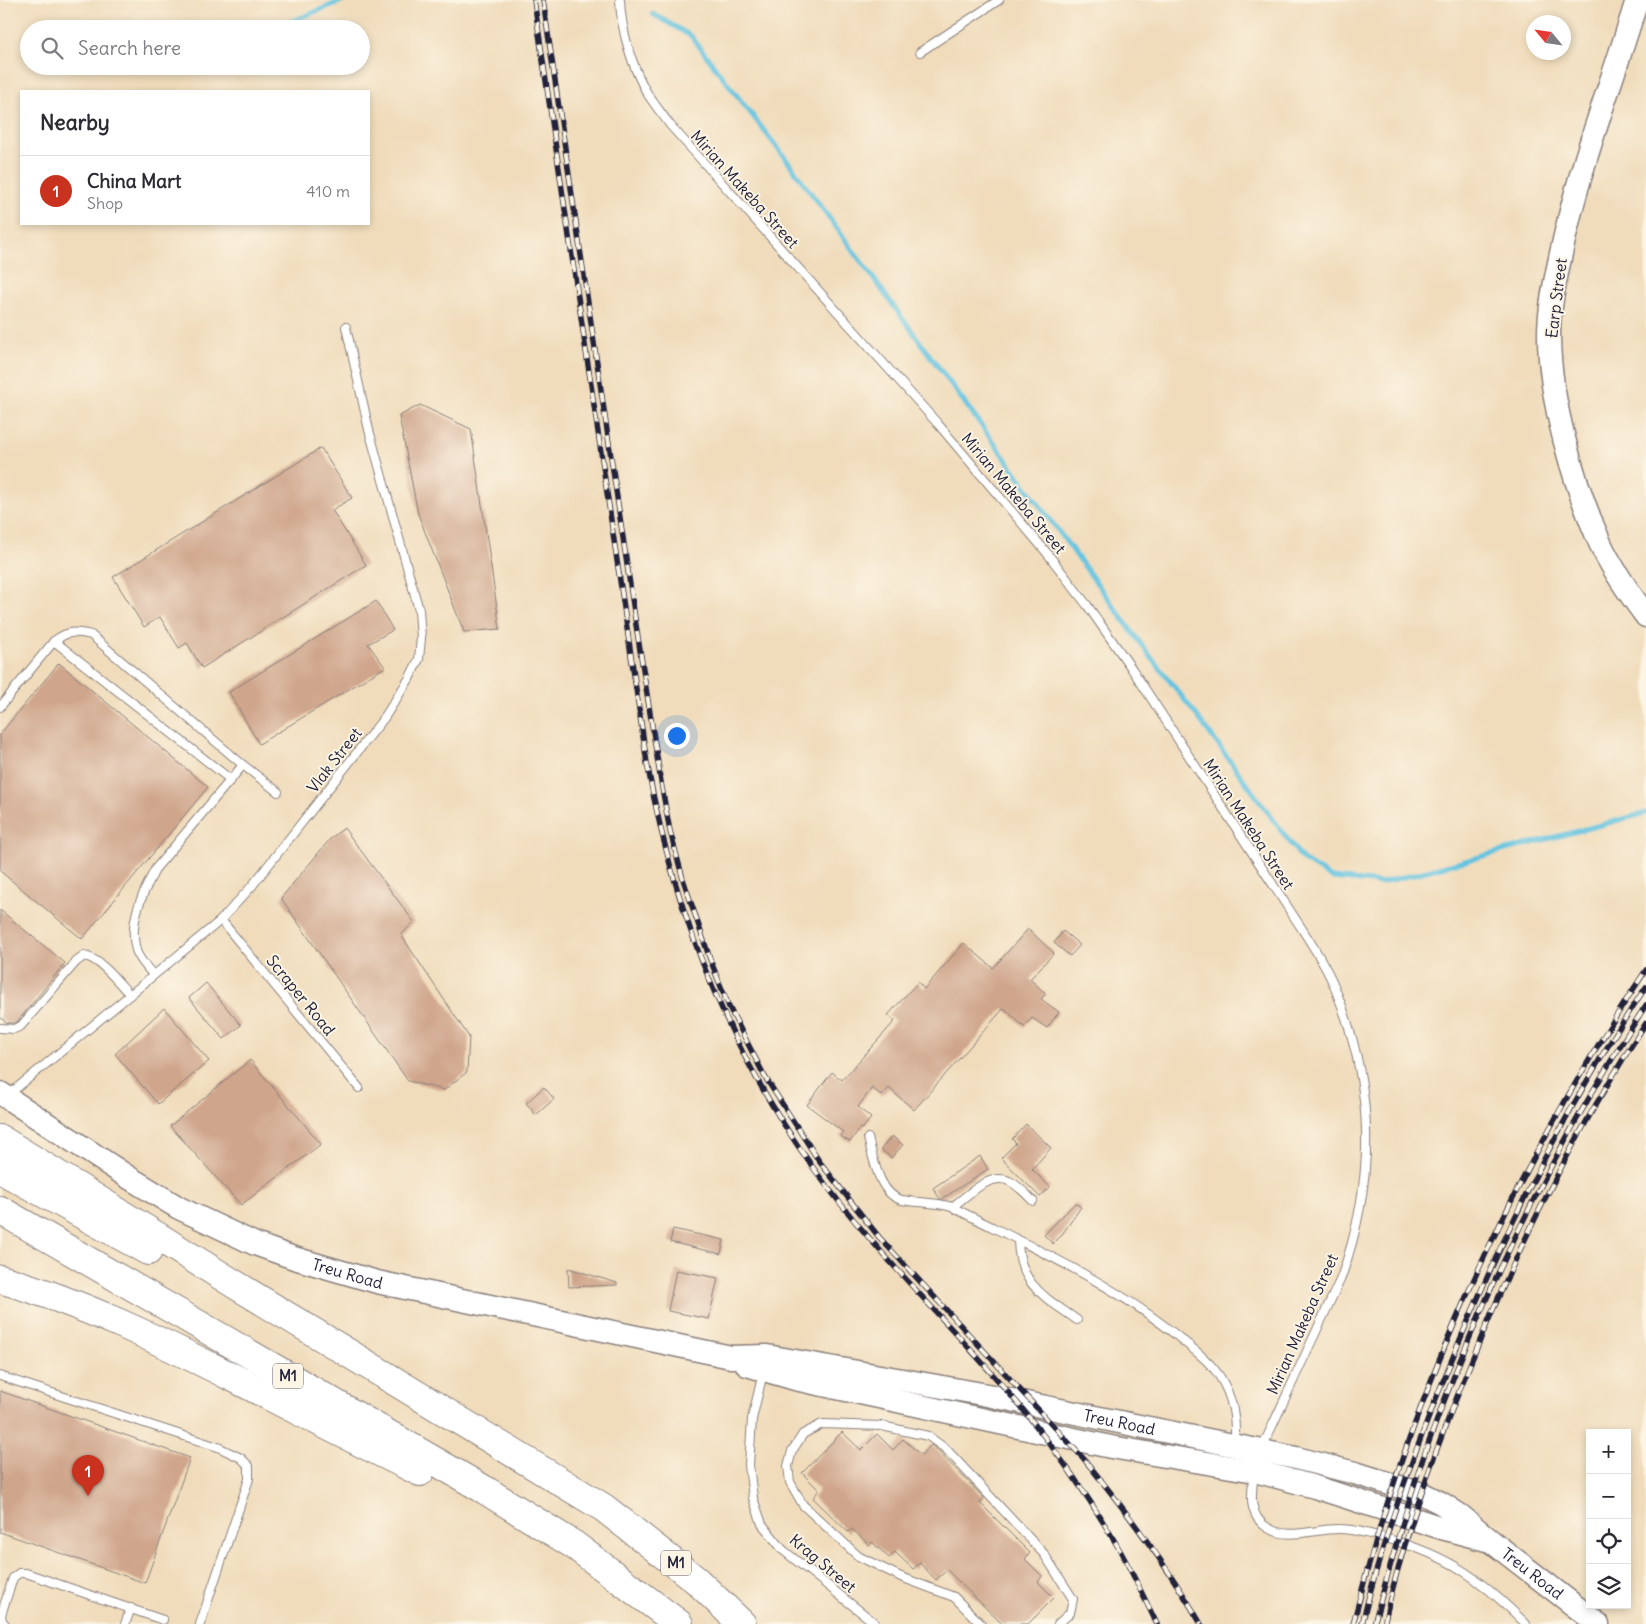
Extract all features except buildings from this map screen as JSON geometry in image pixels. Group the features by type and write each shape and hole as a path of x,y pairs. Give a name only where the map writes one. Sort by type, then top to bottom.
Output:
{"highway":[{"name":"M1","path":"0,1139 236,1285 604,1508 696,1580 742,1624"},
{"path":"0,1169 152,1253 201,1274 236,1285"},
{"name":"M1","path":"0,1210 485,1490 574,1545 679,1624"},
{"path":"0,1279 76,1304 162,1342 538,1532 574,1545"}],"street":[{"name":"Earp Street","path":"1637,0 1623,48 1592,136 1567,224 1554,287 1549,335 1554,382 1564,436 1580,492 1600,544 1625,588 1646,616"},
{"name":"Treu Road","path":"3,1095 179,1208 255,1244 294,1258 377,1282 731,1356 745,1364 765,1363 982,1394 1234,1445 1258,1461 1334,1492 1445,1529 1491,1541 1598,1624"},
{"name":"Treu Road","path":"765,1363 795,1379 1111,1447 1258,1461"}],"lane":[{"name":"Mirian Makeba Street","path":"620,0 623,28 633,59 646,91 670,125 938,424 1053,560 1132,669 1302,929 1322,961 1335,987 1355,1046 1362,1082 1367,1118 1364,1189 1351,1249 1340,1278 1258,1461 1252,1490 1253,1511 1260,1522 1267,1528 1280,1533 1339,1528 1359,1531 1426,1551 1469,1574 1493,1592 1526,1624"},
{"path":"920,52 999,0"},
{"name":"Vlak Street","path":"3,1095 130,995 221,920 252,886 384,718 409,680 419,659 421,638 419,610 369,430 346,327"},
{"path":"0,707 54,641 64,634 76,631 91,634 243,765 278,792"},
{"path":"54,641 231,780"},
{"path":"153,976 136,951 133,934 139,904 156,868 243,765"},
{"name":"Scraper Road","path":"221,920 359,1088"},
{"path":"0,1028 14,1029 21,1026 76,962 84,956 90,957 111,974 130,995"},
{"path":"868,1138 880,1178 890,1194 899,1199 938,1203 952,1207 1018,1241 1115,1292 1171,1331 1202,1357 1220,1376 1232,1400 1236,1421 1234,1445"},
{"path":"952,1207 990,1180 1000,1178 1011,1182 1033,1201"},
{"path":"1018,1241 1018,1253 1021,1264 1030,1282 1040,1294 1077,1320"},
{"name":"Krag Street","path":"765,1363 752,1419 749,1465 753,1498 762,1524 783,1550 876,1624"},
{"path":"0,1376 218,1447 241,1458 249,1466 249,1479 200,1624"},
{"path":"981,1624 954,1597 901,1577 858,1556 803,1504 790,1482 788,1466 792,1451 803,1434 822,1424 882,1426 928,1436 946,1449 1044,1554 1073,1600 1070,1613 1058,1624"},
{"path":"5,1624 2,1621 1,1615 13,1578 19,1573 26,1573 163,1620"},
{"path":"126,1624 131,1608"}],"waterway":[{"path":"295,20 344,0"},
{"path":"653,14 691,36 789,163 1147,652 1194,712 1303,860 1332,878 1381,883 1646,813"}],"railway":[{"path":"534,0 647,763 658,817 672,870 707,974 729,1024 754,1073 781,1120 812,1166 862,1230 999,1381 1050,1444 1108,1529 1157,1624"},
{"path":"543,0 662,788 670,831 683,879 710,959 729,1007 765,1077 819,1161 879,1237 1084,1459 1146,1539 1201,1624"},
{"path":"1353,1624 1377,1537 1405,1452 1436,1367 1472,1284 1511,1203 1553,1123 1598,1045 1646,970"},
{"path":"1362,1624 1389,1527 1411,1463 1490,1270 1562,1125 1588,1078 1646,987"},
{"path":"1374,1624 1422,1461 1444,1401 1493,1284 1549,1169 1612,1059 1646,1005"},
{"path":"1384,1624 1411,1524 1445,1426 1489,1318 1550,1188 1620,1063 1646,1023"}],"place":[{"name":"China Mart","path":"88,1496"}]}
